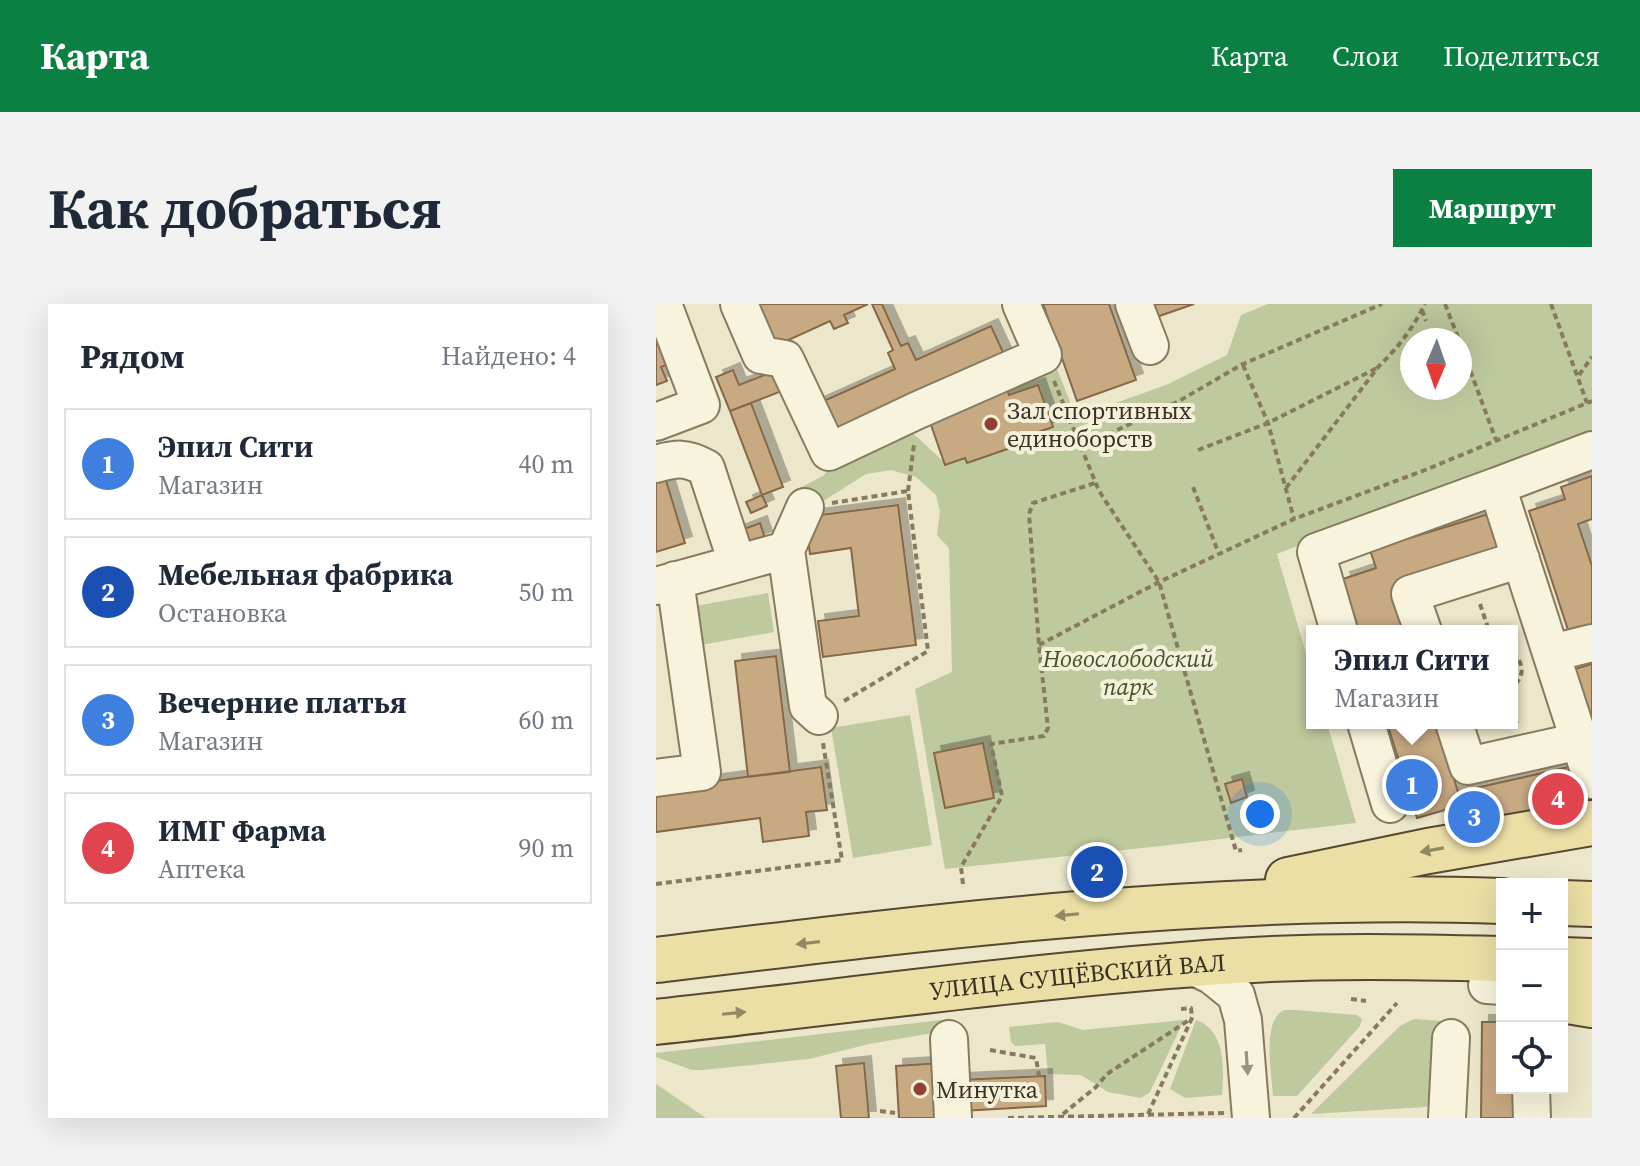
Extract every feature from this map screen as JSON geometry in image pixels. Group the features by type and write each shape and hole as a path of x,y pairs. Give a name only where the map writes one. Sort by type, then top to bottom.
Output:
{"main road":[{"path":"1144,908 1428,851 1592,823"},
{"path":"656,960 1144,908 1357,899 1494,899"},
{"path":"1568,903 1592,904"},
{"path":"1568,960 1592,961"},
{"name":"УЛИЦА СУЩЁВСКИЙ ВАЛ","path":"656,1022 981,985 1237,961 1496,980"},
{"path":"1568,1001 1592,1005"}],"street":[{"path":"656,422 701,405 663,304"},
{"path":"739,304 761,355 785,359 829,452 1043,355 1021,304"},
{"path":"1134,304 1150,346"},
{"path":"1337,625 1316,552 1592,450"},
{"path":"656,464 689,458 706,468 737,563"},
{"path":"1497,486 1592,780"},
{"path":"805,507 786,550 808,706 819,716"},
{"path":"656,778 702,772 666,583 786,550"},
{"path":"1421,625 1410,594 1521,559"},
{"path":"1552,653 1592,643"},
{"path":"1368,729 1390,804"},
{"path":"1456,729 1468,766 1580,741"},
{"path":"1568,890 1592,888"},
{"path":"1174,966 1186,966 1211,975 1236,995 1243,1020 1242,1116"},
{"path":"1568,991 1592,993"},
{"path":"1447,1118 1451,1038"},
{"path":"949,1039 953,1118"},
{"path":"1531,1094 1532,1118"}],"path":[{"path":"1081,447 1179,401 1243,364 1382,304"},
{"path":"1445,304 1455,328"},
{"path":"1039,645 1159,582 1294,519 1425,470 1590,402 1551,304"},
{"path":"1424,307 1426,321"},
{"path":"1286,488 1379,366 1394,352 1424,307"},
{"path":"1043,355 1095,483 1159,582 1236,851 1242,850"},
{"path":"1578,376 1592,357"},
{"path":"1243,364 1268,423 1294,519"},
{"path":"1198,450 1268,423 1379,366"},
{"path":"1472,374 1496,440"},
{"path":"656,884 842,860 819,716 928,651 908,491 918,410"},
{"path":"963,884 961,867 1002,796 991,744 1044,736 1048,728 1029,514 1033,503 1095,483"},
{"path":"1193,487 1219,554"},
{"path":"805,507 908,491"},
{"path":"1518,659 1522,671 1518,681"},
{"path":"1351,999 1366,1001"},
{"path":"1294,1118 1397,1003"},
{"path":"1148,1114 1192,1018 1191,1008 1181,1009"},
{"path":"1062,1116 1107,1074 1192,1018"},
{"path":"990,1050 1036,1058 1039,1076"},
{"path":"880,1111 897,1114"},
{"path":"1008,1118 1148,1114 1242,1116"}],"green space":[{"name":"Новослободский парк","path":"1268,304 1592,304 1592,430 1277,554 1306,653 1306,729 1329,729 1356,823 945,869 915,689 952,672 949,548 937,535 940,511 936,495 916,477 891,470 866,474 825,500 799,502 794,491 823,476 842,454 906,427 943,461 930,422 1052,356 1076,417 1166,385 1227,355 1241,315"},
{"path":"768,593 774,632 695,646 689,607"},
{"path":"910,715 932,845 853,858 831,728"},
{"path":"1284,1010 1357,1015 1362,1019 1360,1026 1297,1096 1273,1096 1270,1036 1272,1025"},
{"path":"1414,1019 1442,1021 1438,1095 1426,1107 1311,1114 1400,1026"},
{"path":"942,1020 949,1025 944,1031 869,1044 809,1059 692,1070 656,1057 656,1053"},
{"path":"1184,1020 1150,1092 1141,1098 1108,1092 1081,1075 1048,1074 1045,1044 1015,1046 1011,1042 1009,1027 1058,1022 1083,1030"},
{"path":"1196,1020 1206,1025 1218,1041 1223,1062 1222,1095 1185,1098 1170,1089"},
{"path":"656,1084 706,1118 656,1118"}],"building":[{"path":"750,304 868,304 844,315 848,323 834,329 830,321 771,348"},
{"path":"872,304 882,304 901,346 908,343 916,360 991,326 1008,363 835,442 817,404 895,369 888,353 893,350"},
{"path":"1043,304 1109,304 1136,380 1077,401"},
{"path":"1139,304 1194,304 1145,321"},
{"path":"656,308 676,361 661,367 667,381 656,385"},
{"path":"780,369 787,389 730,411 716,377 733,370 739,385"},
{"name":"Зал спортивных единоборств","path":"1038,385 1053,427 1024,437 1025,443 967,463 965,458 945,465 930,422 1007,389 1009,395"},
{"path":"751,403 783,487 762,495 730,411"},
{"path":"662,467 685,543 656,552 656,469"},
{"path":"1592,476 1592,519 1578,524 1592,566 1592,628 1570,636 1529,511 1565,499 1561,487"},
{"path":"762,495 767,506 751,513 746,502"},
{"path":"898,505 916,645 823,657 818,621 859,616 851,548 810,554 805,517"},
{"path":"1495,512 1507,552 1466,564 1414,625 1357,625 1343,579 1376,568 1370,550"},
{"path":"760,523 765,538 741,547 736,532"},
{"path":"776,656 790,772 748,777 735,661"},
{"path":"1592,664 1592,721 1575,669"},
{"path":"1389,729 1439,729 1458,792 1573,766 1584,800 1458,828 1452,808 1417,818"},
{"path":"983,743 994,798 945,808 934,753"},
{"path":"821,767 827,810 806,812 809,836 763,842 760,818 656,832 656,789"},
{"path":"1242,779 1247,797 1231,803 1225,784"},
{"path":"1482,1022 1496,1022 1496,1094 1522,1094 1521,1118 1481,1118"},
{"path":"864,1063 869,1118 841,1118 836,1066"},
{"name":"Минутка","path":"941,1063 944,1118 899,1118 896,1066"},
{"path":"1045,1076 1046,1106 962,1111 960,1080"}],"place":[{"name":"Зал спортивных единоборств","path":"991,424"},
{"name":"Эпил Сити","path":"1412,785"},
{"name":"ИМГ Фарма","path":"1558,799"},
{"name":"Вечерние платья","path":"1474,817"},
{"name":"Мебельная фабрика","path":"1097,872"},
{"name":"Минутка","path":"920,1089"}]}
